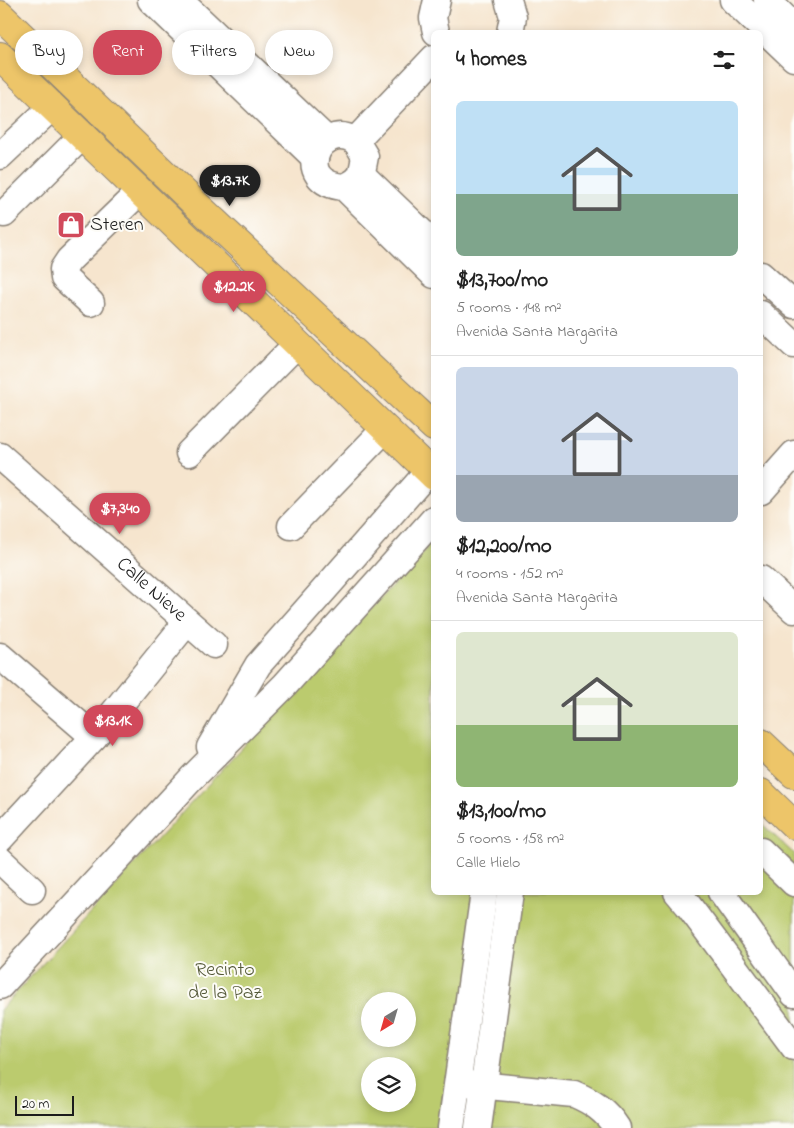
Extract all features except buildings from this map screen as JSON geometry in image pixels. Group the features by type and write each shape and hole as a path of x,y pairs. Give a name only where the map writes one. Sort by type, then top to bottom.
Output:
{"main road":[{"path":"0,15 103,115 431,424"},
{"path":"3,65 20,65 81,122 89,126 94,124 103,115"},
{"path":"3,65 52,107 385,429 431,470"},
{"path":"763,745 794,774"},
{"path":"763,795 794,825"}],"street":[{"path":"150,0 194,28 321,149"},
{"path":"179,0 194,28"},
{"path":"508,0 513,17 511,30"},
{"path":"733,0 793,56"},
{"path":"767,0 794,27"},
{"path":"435,1 433,18 436,30"},
{"path":"355,141 431,61"},
{"path":"0,156 52,107"},
{"path":"4,214 82,136"},
{"path":"341,136 355,141 365,156 353,181 332,186 322,180 316,170 321,149 341,136"},
{"path":"353,181 431,242"},
{"path":"353,181 431,272"},
{"path":"92,303 64,278 63,269 69,260 139,192"},
{"path":"763,276 794,305"},
{"path":"763,316 794,345"},
{"path":"189,453 297,344"},
{"path":"291,526 385,429"},
{"path":"763,489 794,454"},
{"name":"Calle Nieve","path":"0,456 214,645"},
{"path":"192,778 258,665 431,472"},
{"path":"0,986 192,778 299,670 431,522"},
{"path":"763,581 794,610"},
{"path":"321,593 349,614"},
{"path":"0,839 94,737 187,622"},
{"path":"272,650 299,670"},
{"path":"0,656 94,737"},
{"path":"763,853 794,883"},
{"path":"0,860 32,890"},
{"path":"451,1128 484,895"},
{"path":"478,1128 510,895"},
{"path":"680,895 794,1047"},
{"path":"723,895 794,994"},
{"path":"457,1083 574,1094 590,1100 607,1114 617,1128"}],"green space":[{"name":"Recinto de la Paz","path":"431,543 431,895 763,895 763,825 794,854 794,1128 0,1128 0,1010"}],"place":[{"name":"Steren","path":"71,225"}]}
